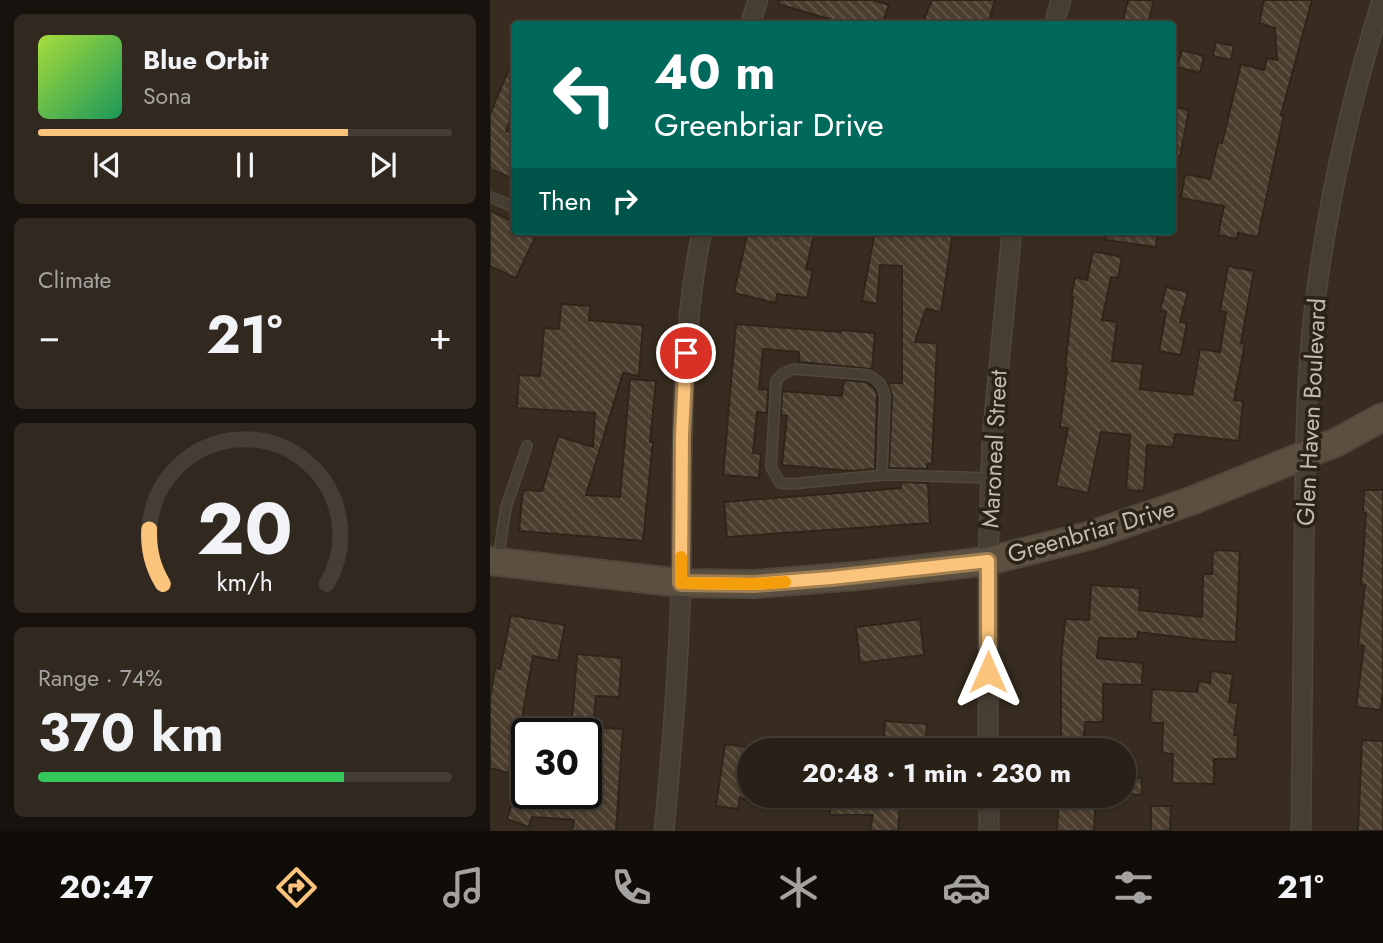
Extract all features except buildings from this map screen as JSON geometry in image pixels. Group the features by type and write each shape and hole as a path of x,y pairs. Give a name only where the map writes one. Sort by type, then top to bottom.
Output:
{"main road":[{"name":"Greenbriar Drive","path":"494,561 681,583 754,584 988,561 1088,536 1191,501 1337,442 1383,417"}],"street":[{"path":"751,21 758,0"},
{"path":"1055,21 1061,0"},
{"name":"Glen Haven Boulevard","path":"1301,831 1305,454 1310,362 1324,234 1343,136 1382,0"},
{"path":"664,831 675,717 686,353 693,282 701,235"},
{"name":"Maroneal Street","path":"988,738 990,478 1000,336 1012,235"},
{"path":"989,808 989,831"}],"lane":[{"path":"490,197 511,206"},
{"path":"882,475 885,396 877,379 868,375 794,369 782,374 776,381 771,467 780,483 882,475 990,478"},
{"path":"494,561 506,507 527,446"}],"slow traffic":[{"path":"681,557 681,583 785,582"}],"route":[{"path":"686,353 682,436 681,583 754,584 857,576 988,561 988,672"}]}
